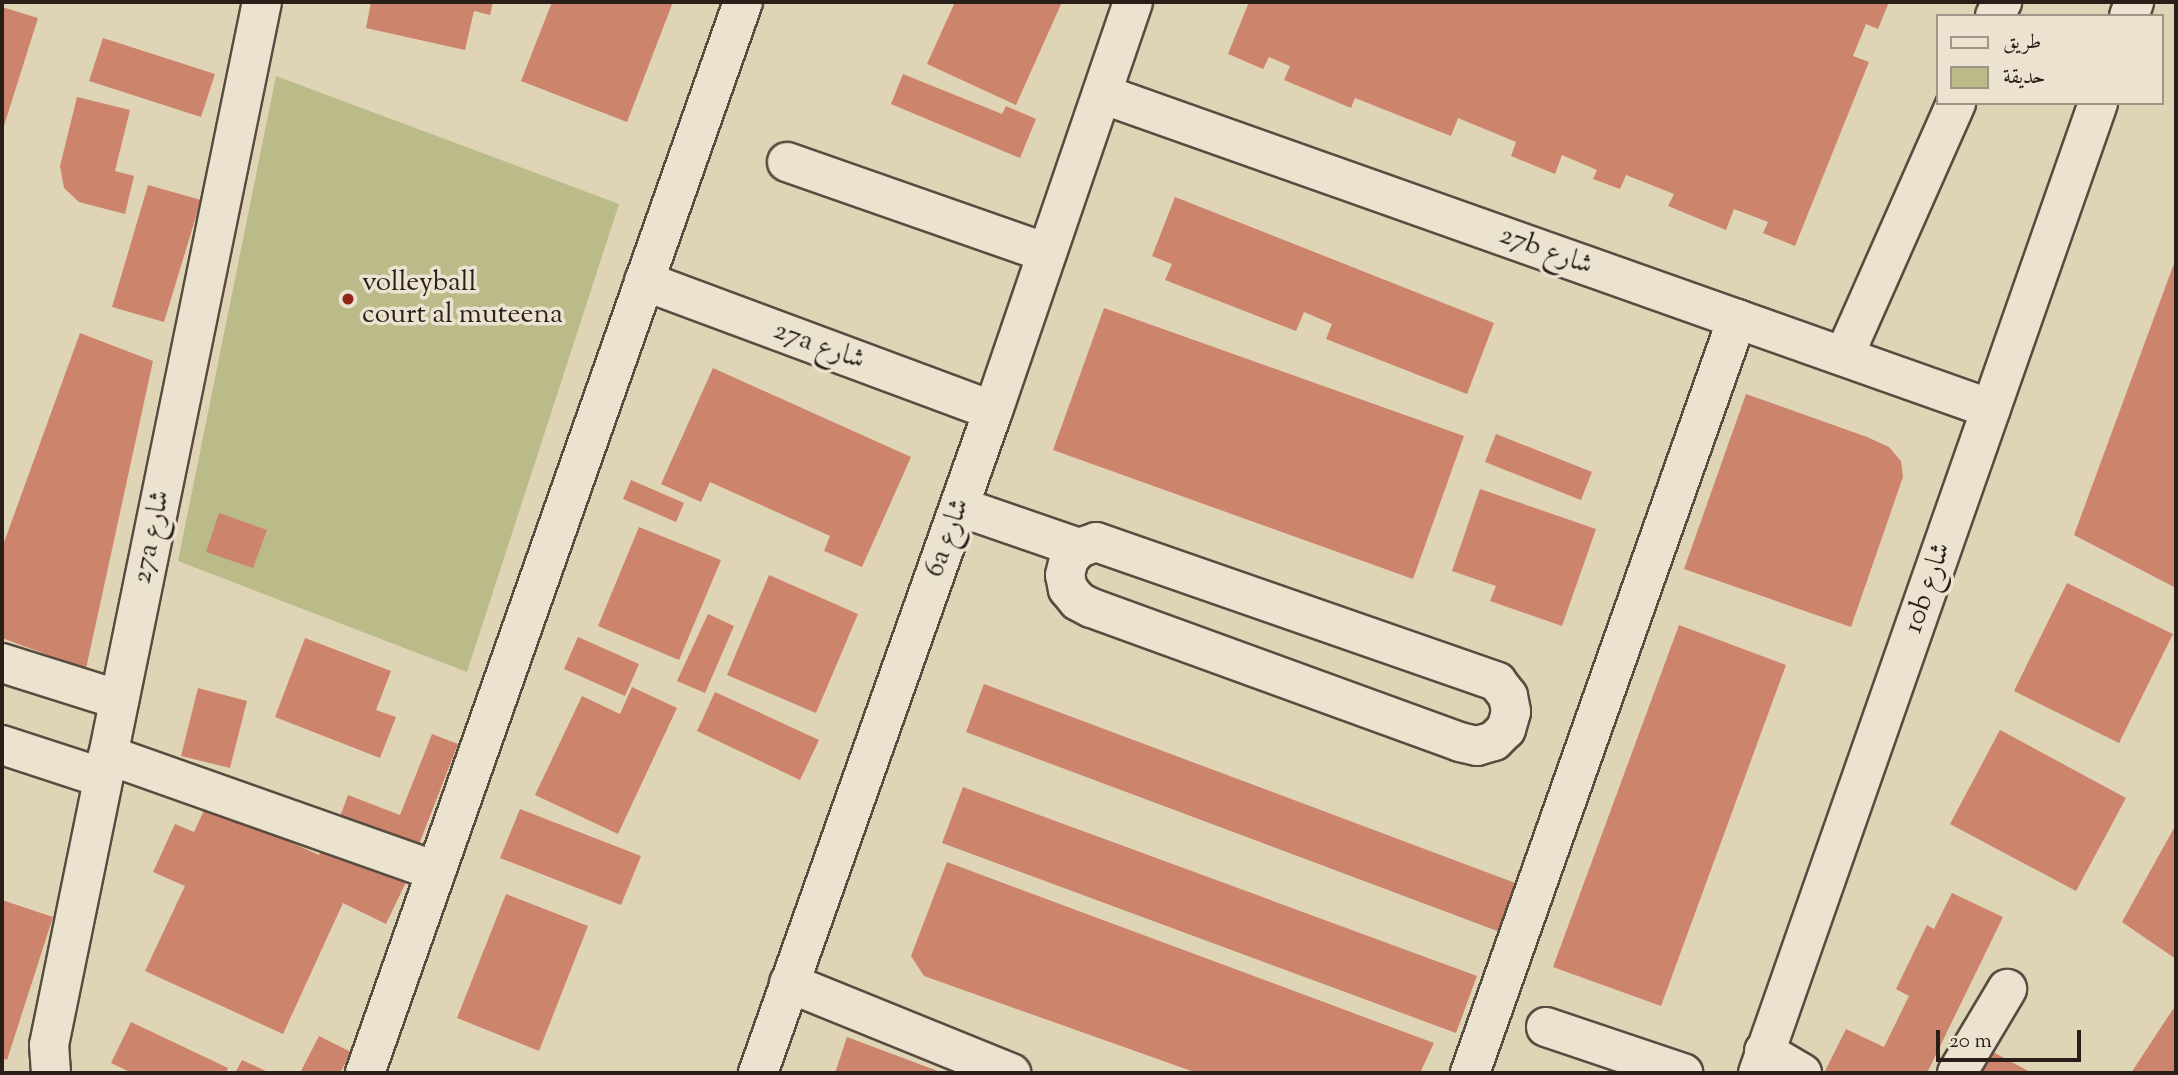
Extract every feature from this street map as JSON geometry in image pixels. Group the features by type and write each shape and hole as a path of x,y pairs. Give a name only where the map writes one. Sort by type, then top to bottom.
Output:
{"street":[{"name":"27a شارع","path":"51,1073 49,1045 262,2"},
{"path":"365,1073 743,2"},
{"name":"6a شارع","path":"758,1073 960,507 1133,2"},
{"name":"27b شارع","path":"1102,94 1991,409"},
{"path":"1844,356 1955,105"},
{"name":"10b شارع","path":"1761,1062 2097,105"},
{"path":"787,162 1047,253"},
{"name":"27a شارع","path":"644,281 993,411"},
{"path":"1470,1073 1737,319"},
{"path":"960,507 1079,548 1096,542 1114,546 1481,675 1497,682 1508,696 1511,712 1506,729 1494,741 1477,746 1460,743 1091,608 1078,601 1068,589 1065,575 1069,559 1079,548"},
{"path":"2,663 119,700"},
{"path":"2,746 106,767 436,871"},
{"path":"789,983 1011,1073"},
{"path":"1956,1073 2007,989"},
{"path":"1546,1027 1683,1073"},
{"path":"1761,1062 1802,1073"}],"green space":[{"path":"276,76 619,204 467,672 178,561"}],"building":[{"path":"371,2 493,2 490,15 474,11 465,50 366,28"},
{"path":"552,2 673,2 627,122 521,81"},
{"path":"955,2 1062,2 1016,105 927,64"},
{"path":"1249,2 1889,2 1878,29 1866,24 1853,56 1869,62 1795,246 1763,233 1768,222 1734,209 1726,230 1668,206 1674,194 1626,175 1620,189 1593,179 1597,170 1562,155 1555,174 1511,156 1516,142 1458,118 1451,136 1355,98 1351,108 1284,80 1290,66 1269,57 1263,69 1228,54"},
{"path":"2,7 38,18 2,132"},
{"path":"103,38 215,74 201,117 89,81"},
{"path":"903,74 1002,114 1006,106 1036,119 1020,158 891,104"},
{"path":"77,97 130,110 115,171 134,176 125,214 79,202 64,188 60,166"},
{"path":"148,185 201,200 164,322 112,307"},
{"path":"1175,197 1494,323 1467,394 1326,339 1332,324 1304,312 1296,331 1165,280 1172,264 1152,256"},
{"path":"2176,258 2176,581 2174,587 2074,535"},
{"path":"1104,308 1464,436 1413,579 1053,450"},
{"path":"80,333 153,361 86,669 2,638 2,548"},
{"path":"713,368 911,457 862,567 824,551 830,536 710,482 701,502 661,484"},
{"path":"1746,394 1867,437 1889,447 1901,461 1903,477 1851,627 1684,569"},
{"path":"1496,434 1592,472 1581,500 1485,462"},
{"path":"631,480 684,503 676,522 623,499"},
{"path":"1480,489 1596,529 1562,626 1490,601 1496,586 1452,571"},
{"path":"219,513 267,530 253,568 206,552"},
{"path":"639,527 721,560 679,660 598,626"},
{"path":"769,575 858,614 816,713 727,675"},
{"path":"2067,583 2173,634 2119,743 2014,691"},
{"path":"708,614 734,626 705,693 677,681"},
{"path":"1679,625 1786,665 1661,1006 1553,967"},
{"path":"578,637 639,664 625,696 564,669"},
{"path":"305,638 391,671 376,710 396,717 380,758 275,717"},
{"path":"984,684 1518,884 1500,932 966,732"},
{"path":"632,687 677,708 618,834 535,795 582,696 620,714"},
{"path":"198,688 247,701 230,768 181,756"},
{"path":"715,692 819,740 800,780 697,731"},
{"path":"2000,730 2126,798 2076,891 1950,824"},
{"path":"432,734 458,744 416,852 338,822 348,795 400,815"},
{"path":"963,787 1477,976 1456,1033 942,843"},
{"path":"207,804 319,855 326,843 407,880 386,924 343,903 283,1034 145,971 185,886 153,872 175,824 194,832"},
{"path":"520,809 641,856 621,905 500,858"},
{"path":"2174,828 2176,829 2176,959 2122,922"},
{"path":"947,862 1434,1043 1420,1073 1197,1073 924,976 911,956"},
{"path":"1952,893 2003,917 1927,1073 1824,1073 1846,1029 1884,1047 1909,996 1896,989 1927,925 1934,929"},
{"path":"506,894 588,926 539,1051 457,1018"},
{"path":"2,900 53,917 7,1060 2,1058"},
{"path":"2173,1009 2176,1011 2176,1073 2131,1073"},
{"path":"131,1022 228,1068 226,1073 132,1073 111,1063"},
{"path":"319,1036 351,1052 340,1073 300,1073"},
{"path":"847,1037 943,1073 835,1073"},
{"path":"1993,1052 2032,1073 1982,1073"},
{"path":"242,1060 270,1073 235,1073"}],"place":[{"name":"volleyball court al muteena","path":"348,299"}]}
